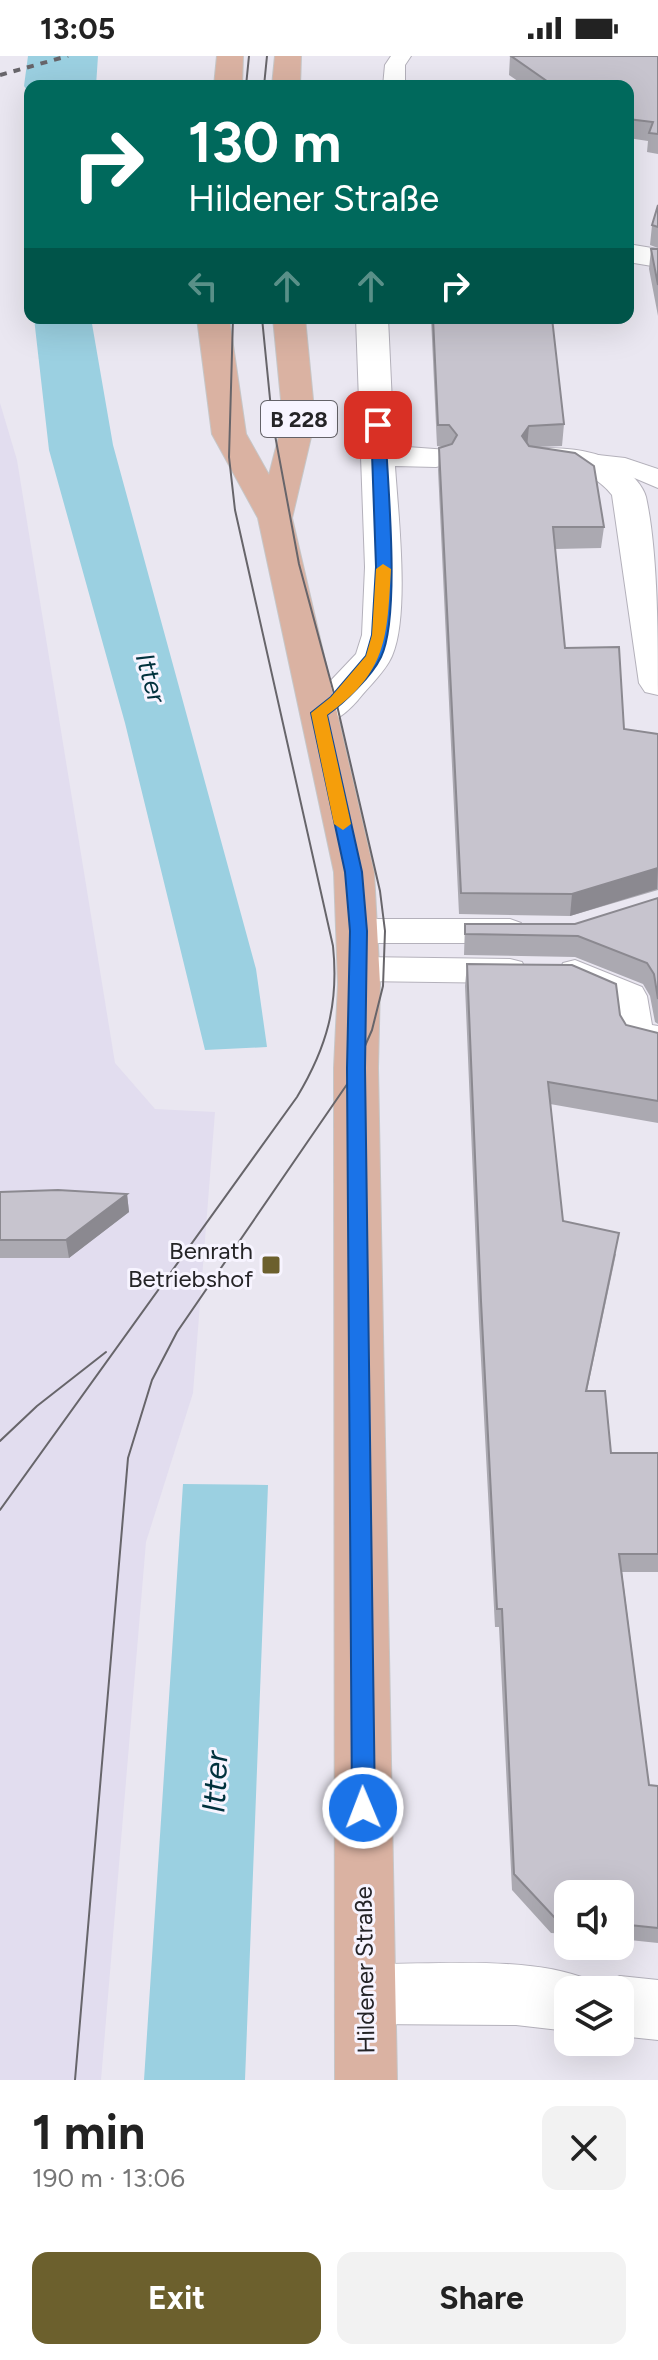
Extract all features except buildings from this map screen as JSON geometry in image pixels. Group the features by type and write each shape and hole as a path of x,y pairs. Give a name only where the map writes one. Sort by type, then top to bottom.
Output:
{"main road":[{"path":"228,80 230,56"},
{"path":"286,80 288,56"},
{"name":"Hildener Straße","path":"214,324 229,434 275,518 354,872 359,950 356,1068 366,2080"},
{"name":"Hildener Straße","path":"275,518 299,420 290,324"}],"street":[{"path":"634,254 658,258"},
{"path":"319,713 336,701 373,657 380,635 383,567 372,324"},
{"path":"380,456 436,457"},
{"path":"540,458 571,458 589,462 621,481 629,495 658,683"},
{"path":"365,1994 516,1995 554,1999"},
{"path":"634,2007 658,2010"}],"lane":[{"path":"394,80 395,65 401,56"},
{"path":"589,462 625,466 648,473 658,480"},
{"path":"359,950 539,931"},
{"path":"359,950 574,972 630,996 637,1036 658,1039"}],"shaded area":[{"path":"0,403 17,460 115,1063 155,1109 215,1112 193,1393 146,1542 101,2080 0,2080"}],"water":[{"path":"77,63 78,80 41,80 42,72"},
{"path":"35,324 92,324 113,445 256,969 267,1047 205,1050 125,723 49,450"},
{"path":"183,1484 268,1485 245,2080 144,2080"}],"waterway":[{"name":"Itter","path":"61,80 63,56"}],"tram line":[{"path":"247,80 249,56"},
{"path":"265,80 267,56"},
{"path":"0,1510 297,1097 323,1043 332,1006 333,946 235,510 229,457 233,324"},
{"path":"75,2080 128,1458 152,1380 177,1332 350,1080 372,1030 383,986 385,931 380,891 336,701 299,564 272,419 263,324"},
{"path":"0,1441 37,1406 106,1352"}],"railway":[{"path":"0,75 68,56"}],"slow traffic":[{"path":"343,824 319,713 336,701 373,657 380,635 383,569"}],"place":[{"name":"Benrath Betriebshof","path":"271,1265"}],"route":[{"path":"363,1808 356,1068 358,931 354,872 319,713 336,701 373,657 380,635 383,567 378,425"}]}
